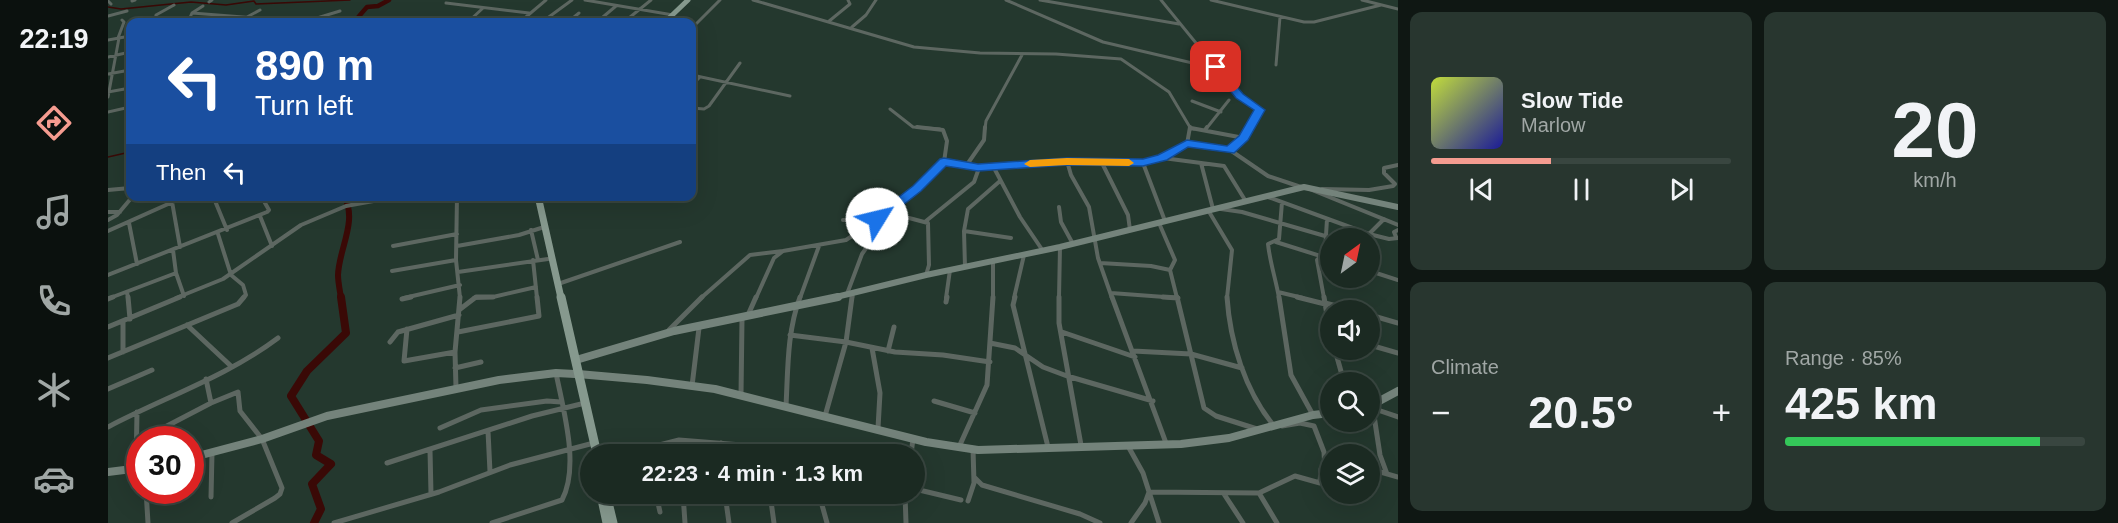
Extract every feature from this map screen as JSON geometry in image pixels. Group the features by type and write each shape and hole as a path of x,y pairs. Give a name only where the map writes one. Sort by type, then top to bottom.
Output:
{"main road":[{"path":"671,18 689,0"},
{"path":"537,201 548,259 576,360 581,404 590,444"},
{"path":"537,201 594,444"},
{"path":"603,504 607,523"},
{"path":"608,504 613,523"}],"street":[{"path":"524,18 546,0"},
{"path":"547,18 572,0"},
{"path":"585,0 639,9 664,18"},
{"path":"629,18 651,0"},
{"path":"696,24 720,0"},
{"path":"753,0 852,27 883,40 914,47 1125,60 1152,82 1169,92 1191,128 1187,144"},
{"path":"828,22 850,4 848,0"},
{"path":"852,27 866,15 876,0"},
{"path":"1006,0 1103,42 1218,69"},
{"path":"1040,0 1070,7 1181,24"},
{"path":"1161,0 1239,96 1259,108 1244,138 1230,150"},
{"path":"1211,0 1239,5 1280,17 1314,22 1381,5"},
{"path":"1235,0 1239,5"},
{"path":"1362,0 1398,9"},
{"path":"108,1 111,4"},
{"path":"1059,5 1065,1 1070,7"},
{"path":"446,3 529,12"},
{"path":"155,18 156,15 174,5"},
{"path":"190,18 192,13 203,6"},
{"path":"602,18 616,6"},
{"path":"472,18 483,8"},
{"path":"245,18 260,10"},
{"path":"108,16 127,11"},
{"path":"317,18 340,11"},
{"path":"192,13 257,18"},
{"path":"573,18 579,13"},
{"path":"1276,65 1280,17"},
{"path":"122,20 124,22 110,74 108,94 126,89"},
{"path":"108,40 126,37"},
{"path":"108,57 126,53"},
{"path":"966,166 984,140 986,121 1022,55"},
{"path":"696,108 704,109 709,106 740,63"},
{"path":"110,74 126,71"},
{"path":"696,76 790,96"},
{"path":"696,81 700,77"},
{"path":"1205,130 1229,100"},
{"path":"1192,101 1221,112"},
{"path":"108,112 126,108"},
{"path":"825,416 846,342 850,294 862,254 892,211 944,162 947,141 942,130 913,127 890,109"},
{"path":"1191,128 1244,138"},
{"path":"944,162 979,168 1067,161 1143,163 1162,158 1187,144 1230,150 1268,176 1307,188 1398,207"},
{"path":"1162,158 1226,168 1245,200"},
{"path":"1067,161 1070,175 1087,201 1100,263 1153,401 1166,443"},
{"path":"1102,163 1128,214 1130,230"},
{"path":"1143,163 1175,260 1170,270 1204,408 1216,416 1260,430"},
{"path":"1201,163 1212,209 1233,252 1227,294 1231,326 1242,368 1251,390 1272,426"},
{"path":"576,360 665,334 796,307 926,275 1073,244 1245,200 1307,188 1369,190 1395,187 1394,181 1384,173 1384,168 1398,165"},
{"path":"993,166 1042,251"},
{"path":"926,221 974,182 979,168"},
{"path":"965,267 964,231 969,208 1000,181"},
{"path":"108,190 126,188"},
{"path":"1307,188 1326,198 1398,225"},
{"path":"1268,197 1352,228"},
{"path":"108,220 120,212 129,201"},
{"path":"108,231 175,201"},
{"path":"215,201 227,230"},
{"path":"108,275 260,216 269,211 264,201"},
{"path":"108,327 231,275 301,225 348,206 374,201"},
{"path":"456,389 455,352 459,313 456,260 457,201"},
{"path":"1276,242 1279,239 1282,202"},
{"path":"171,203 180,248"},
{"path":"1059,207 1061,222 1073,244"},
{"path":"1212,209 1281,223 1320,235"},
{"path":"665,334 692,306 750,255 846,240 892,211 926,221"},
{"path":"108,212 120,212"},
{"path":"260,216 272,246"},
{"path":"843,220 877,219"},
{"path":"1325,228 1327,219"},
{"path":"1375,228 1384,219"},
{"path":"926,221 929,265 926,275"},
{"path":"129,223 137,264"},
{"path":"457,246 519,235 541,228"},
{"path":"458,332 539,316 536,260 531,230"},
{"path":"1380,237 1389,239 1397,237 1394,232 1398,230"},
{"path":"964,231 1011,238"},
{"path":"108,358 238,304 246,295 242,282 231,275 218,234"},
{"path":"393,246 457,234"},
{"path":"558,284 680,242"},
{"path":"1312,415 1291,375 1287,360 1277,284 1270,267 1269,243 1276,242 1320,256"},
{"path":"786,406 790,335 796,307 819,246"},
{"path":"1060,247 1058,307 1067,376 1081,445"},
{"path":"173,250 176,273 184,296"},
{"path":"741,395 744,318 774,258 783,251"},
{"path":"1024,255 1013,302 1048,447"},
{"path":"1320,257 1317,260 1320,276"},
{"path":"458,272 548,259"},
{"path":"392,271 456,260"},
{"path":"958,448 987,385 993,313 993,262"},
{"path":"1100,263 1151,266 1170,270"},
{"path":"946,302 950,270"},
{"path":"108,299 176,273"},
{"path":"1380,274 1398,280"},
{"path":"402,300 459,285"},
{"path":"390,342 393,336 407,329 459,313 476,297 493,297 536,287"},
{"path":"127,292 130,319"},
{"path":"1278,292 1320,303"},
{"path":"1111,293 1178,298"},
{"path":"1380,318 1398,323"},
{"path":"123,321 123,352"},
{"path":"187,325 201,343 218,353 232,367"},
{"path":"888,351 894,327"},
{"path":"692,386 699,328"},
{"path":"407,329 404,361 455,352"},
{"path":"1062,332 1134,354 1191,354 1242,368"},
{"path":"790,335 846,342 888,351 943,352 990,362"},
{"path":"108,427 261,352 278,338"},
{"path":"990,343 1024,353 1043,366 1067,376 1153,401"},
{"path":"872,348 880,393 878,428"},
{"path":"1380,348 1398,353"},
{"path":"455,368 481,362"},
{"path":"108,389 152,370"},
{"path":"204,455 262,439 305,423 499,380 556,373 645,379 692,386 741,395 878,428 913,439 973,449 1166,443 1229,438 1320,414"},
{"path":"492,523 562,500 568,491 569,448 556,373"},
{"path":"206,379 211,403"},
{"path":"1380,402 1398,391"},
{"path":"169,426 211,403 238,392 240,411 262,439 281,483 282,491 260,509 232,523"},
{"path":"440,428 481,410 547,401 561,405"},
{"path":"934,401 975,414"},
{"path":"387,463 561,405 581,404"},
{"path":"1380,410 1398,417"},
{"path":"137,412 138,426"},
{"path":"1272,426 1290,426 1300,423 1314,426 1322,444"},
{"path":"488,431 490,472"},
{"path":"1376,432 1380,455 1387,474"},
{"path":"912,444 913,439"},
{"path":"679,440 679,444"},
{"path":"667,444 679,440 735,444"},
{"path":"1127,444 1143,472 1159,523"},
{"path":"334,523 431,494 490,472 580,446"},
{"path":"925,491 964,500 972,494 975,478 973,449"},
{"path":"430,450 431,494"},
{"path":"211,497 212,453"},
{"path":"108,472 126,470"},
{"path":"1380,472 1398,477"},
{"path":"1149,492 1259,493 1271,491 1284,481 1296,476 1320,483"},
{"path":"975,478 982,484 1080,514 1100,523"},
{"path":"1131,523 1145,503 1149,492"},
{"path":"1259,493 1277,523"},
{"path":"1224,494 1243,523"},
{"path":"146,504 147,523"},
{"path":"658,504 660,512"},
{"path":"683,504 685,523"},
{"path":"726,504 729,523"},
{"path":"771,504 774,523"},
{"path":"822,504 827,523"},
{"path":"905,504 906,523"}],"waterway":[{"path":"108,7 121,9 191,2 226,5 254,1 256,4 350,0"},
{"path":"357,18 367,7 378,6 389,0"},
{"path":"108,157 126,153"},
{"path":"341,298 338,275 349,225 346,201"},
{"path":"314,523 321,509 312,484 331,464 316,455 319,441 291,396 307,371 346,333 341,297"}],"slow traffic":[{"path":"1030,164 1067,161 1129,163"}],"route":[{"path":"877,219 917,189 944,162 978,168 1067,161 1143,163 1162,158 1187,144 1230,150 1244,138 1260,110 1239,96 1216,67"}]}
